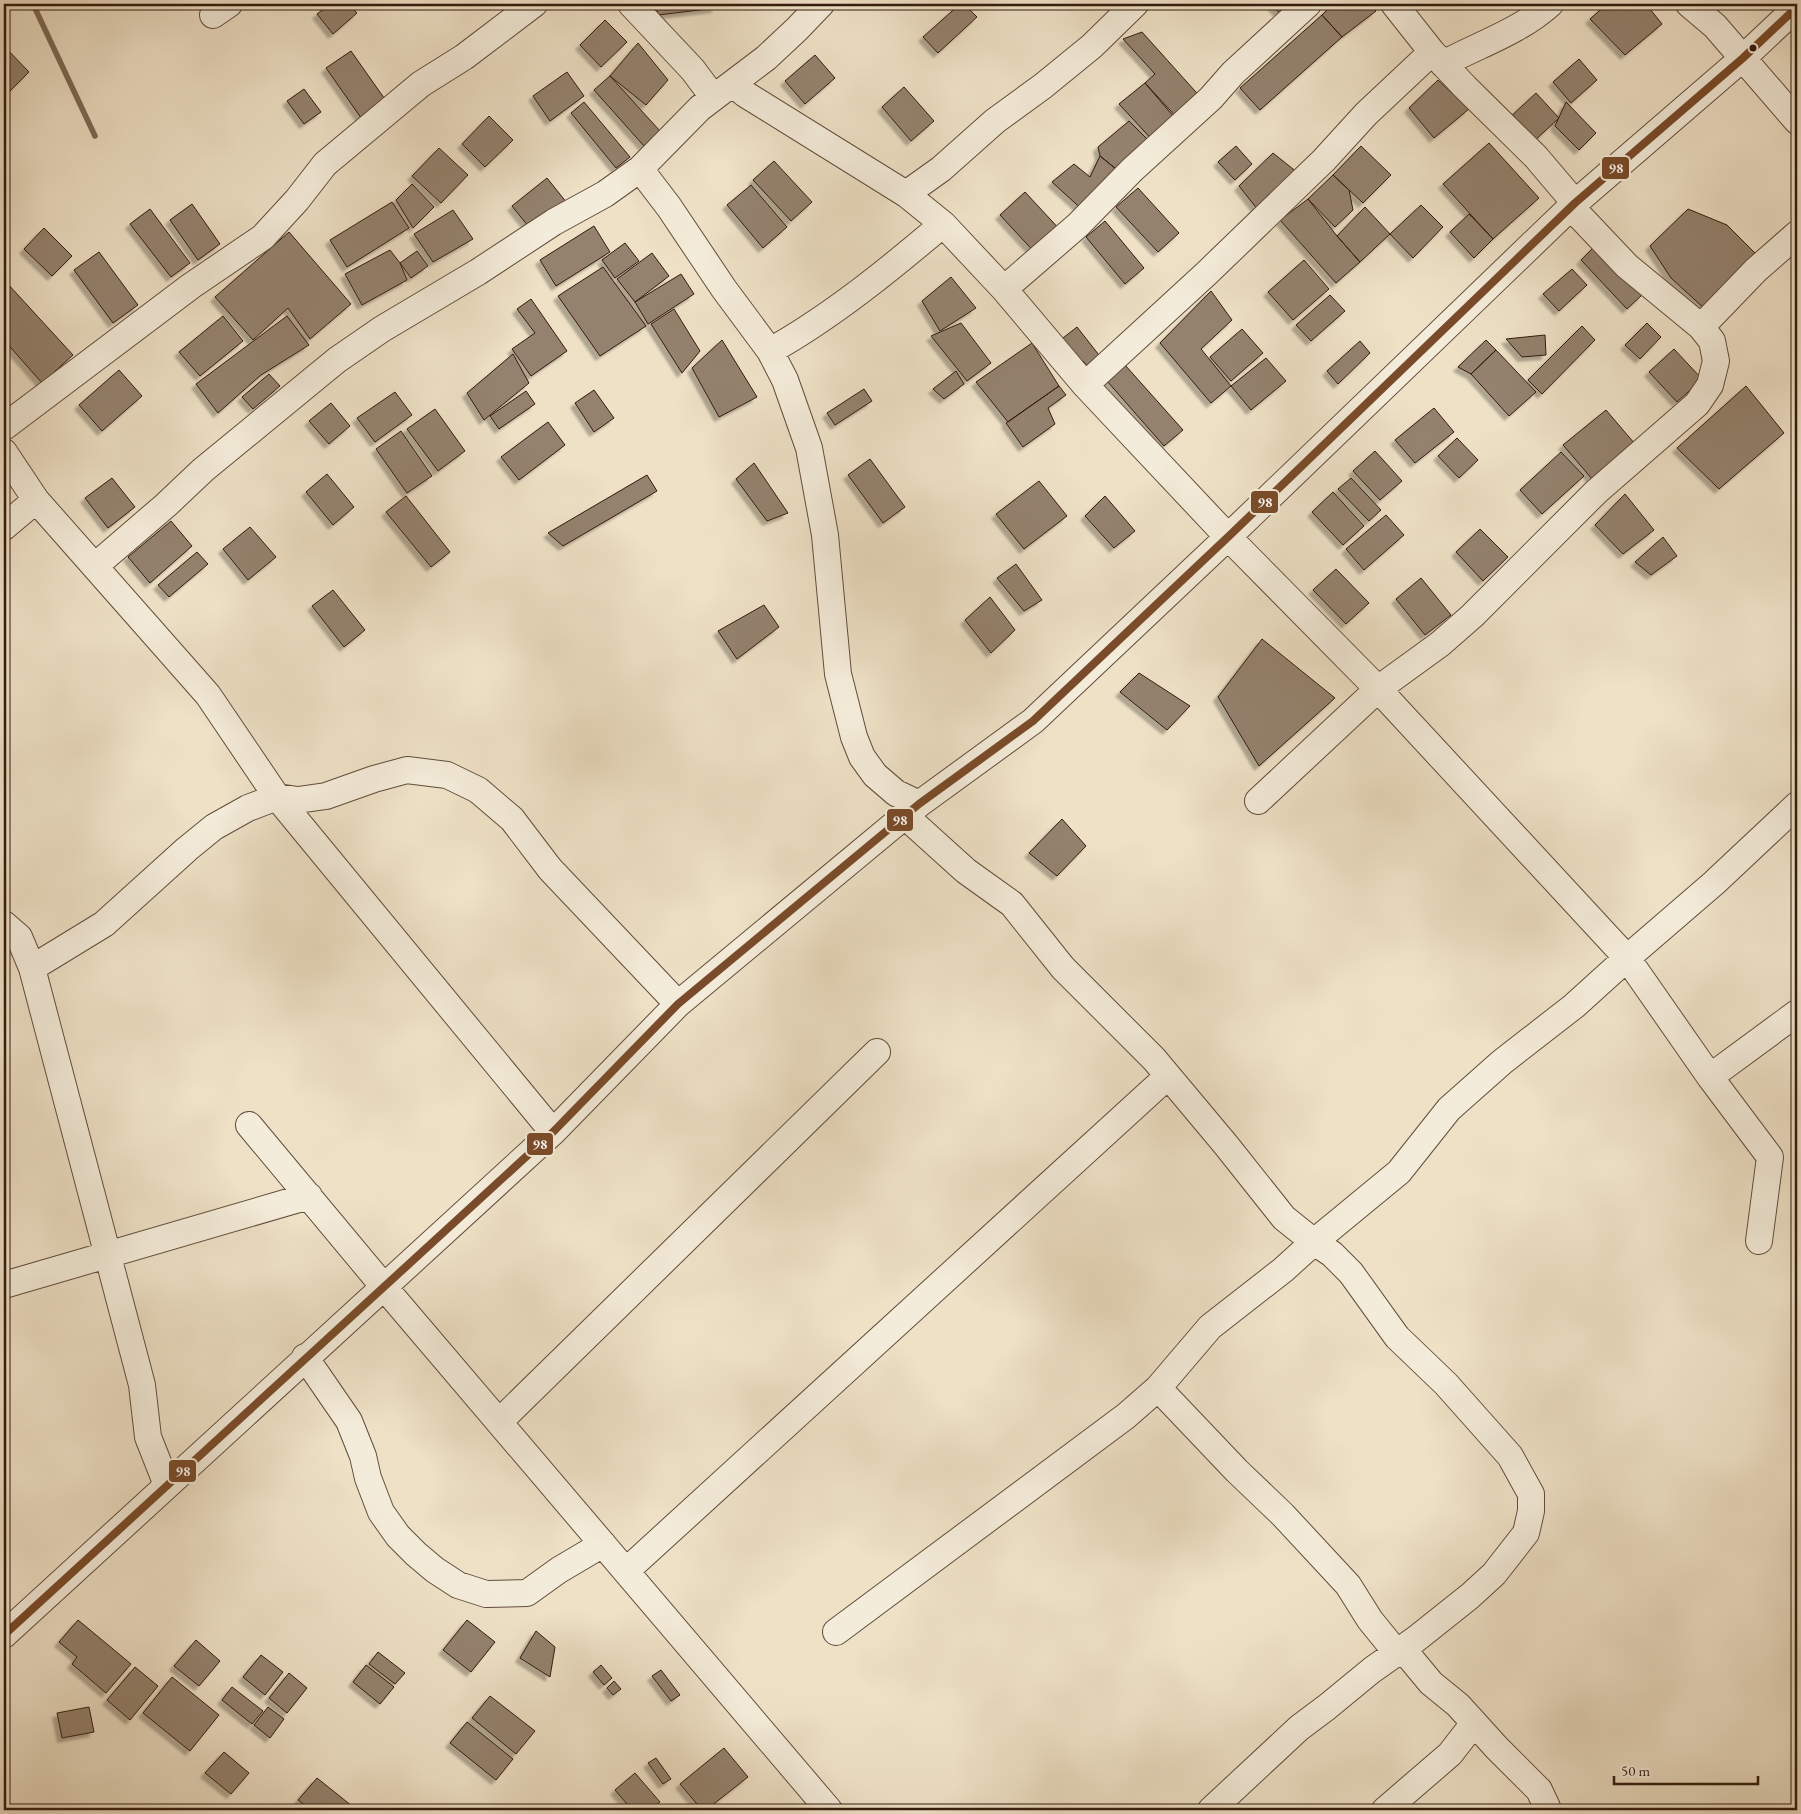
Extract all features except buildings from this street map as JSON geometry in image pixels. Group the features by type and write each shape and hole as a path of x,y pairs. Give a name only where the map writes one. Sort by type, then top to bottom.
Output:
{"street":[{"path":"4,427 191,286 263,237 298,200 325,164 421,84 464,57 534,4"},
{"path":"631,4 692,70 723,91 745,94 906,194 943,224 1004,289 1085,385 1228,537 1378,689 1627,958 1710,1077 1770,1157 1759,1241"},
{"path":"95,566 166,505 203,470 337,360 382,329 478,272 554,222 605,194 640,168 700,108 766,58 821,4"},
{"path":"906,194 941,170 994,121 1043,86 1085,52 1135,4"},
{"path":"1004,289 1078,225 1132,170 1211,98 1232,73 1308,4"},
{"path":"1258,801 1378,689 1440,644 1472,616 1596,492 1697,404 1710,385 1716,361 1712,341 1701,327 1627,266 1573,205 1536,156 1438,58 1394,4"},
{"path":"1085,385 1208,273 1324,160 1366,114 1438,58 1477,46 1514,30 1550,4"},
{"path":"1689,4 1715,26 1797,120"},
{"path":"4,1634 553,1132 678,1004 912,809 1033,721 1228,537 1573,205 1743,58 1797,7"},
{"path":"640,168 669,207 724,289 770,351 785,380 809,448 825,536 838,674 854,737 862,758 875,776 912,809 966,871 1012,904 1063,968 1154,1059 1284,1218 1332,1254 1350,1273 1398,1337 1446,1384 1510,1456 1531,1494 1531,1511 1526,1533 1494,1574 1470,1596 1298,1728 1211,1810"},
{"path":"770,351 804,332 889,269 943,224"},
{"path":"1701,327 1756,270 1797,234"},
{"path":"4,452 36,500 208,695 276,797 553,1132"},
{"path":"4,527 36,500"},
{"path":"32,968 104,924 214,827 248,808 276,797 298,800 326,796 374,779 407,770 447,775 478,790 512,820 550,869 678,1004"},
{"path":"836,1632 1126,1416 1158,1388 1210,1327 1283,1270 1399,1172 1449,1109 1502,1062 1574,1006 1714,883 1797,805"},
{"path":"4,924 19,937 32,968 142,1385 148,1437 167,1485"},
{"path":"1710,1077 1797,1013"},
{"path":"499,1422 878,1052"},
{"path":"626,1570 1168,1076"},
{"path":"249,1125 384,1287 829,1810"},
{"path":"4,1285 309,1196"},
{"path":"305,1357 349,1421 381,1512 398,1536 434,1570 458,1585 486,1594 527,1593 559,1570 603,1544"},
{"path":"1158,1388 1237,1471 1283,1515 1348,1585 1370,1620 1431,1683 1458,1705 1539,1790 1547,1807 1546,1810"},
{"path":"1385,1810 1450,1754 1474,1723"}],"waterway":[{"path":"33,4 95,136"}],"transit line":[{"name":"98","path":"4,1635 553,1132 678,1004 919,804 1033,721 1228,537 1575,203 1743,58 1797,7"}]}
